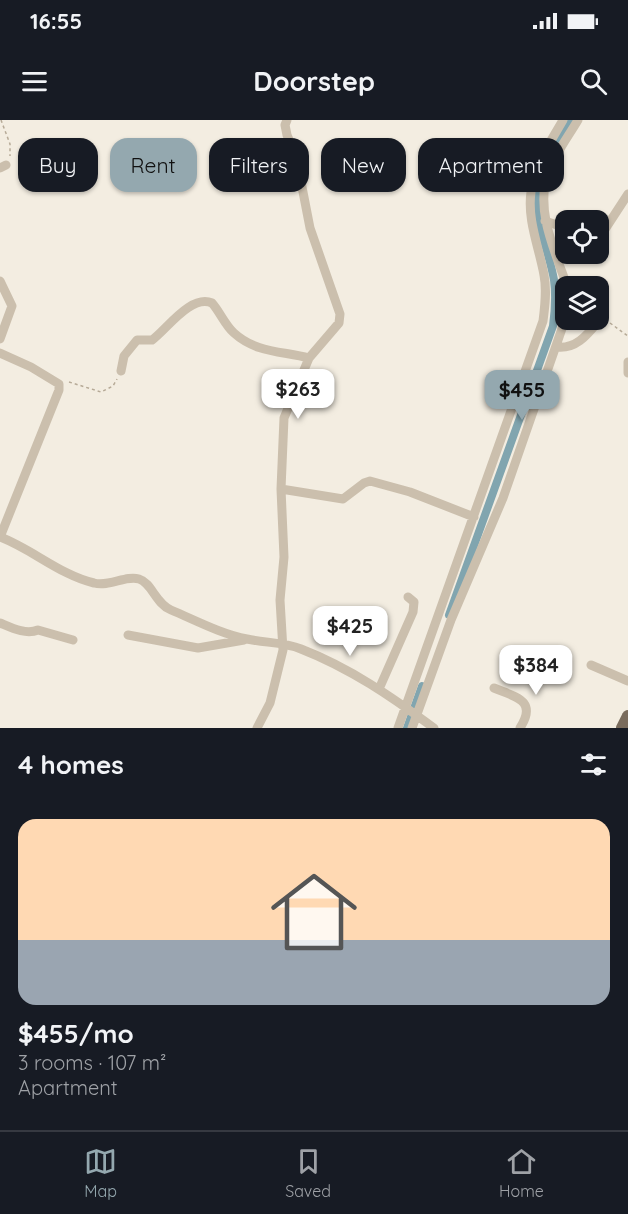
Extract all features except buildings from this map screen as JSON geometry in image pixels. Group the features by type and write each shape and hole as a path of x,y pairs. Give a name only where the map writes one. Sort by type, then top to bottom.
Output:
{"main road":[{"path":"622,728 628,716"}],"street":[{"path":"257,728 270,703 276,684 281,644 280,600 284,557 281,489 284,418 309,358 339,323 340,314 309,228 296,156 287,135 285,125 287,120"},
{"path":"557,138 563,120"},
{"path":"563,138 578,120"},
{"path":"412,728 411,711 474,517 543,321 546,304 545,277 531,215 530,192"},
{"path":"544,192 546,221 564,276"},
{"path":"609,223 628,194"},
{"path":"546,221 555,224"},
{"path":"0,281 12,306 0,339"},
{"path":"121,371 124,356 137,340 152,340 198,301 212,303 235,334 252,345 262,350 285,352 309,358"},
{"path":"398,728 411,711 503,498 562,330"},
{"path":"556,347 578,343 590,330"},
{"path":"0,353 59,384 59,390 0,537 14,542 67,573 94,583 105,584 135,578 141,579 162,606 224,632 248,639 292,646 326,660 379,689 434,728"},
{"path":"628,362 628,373"},
{"path":"281,489 343,500 364,483 370,481 411,492 474,517"},
{"path":"379,689 413,612 414,602 408,597"},
{"path":"0,623 16,629 33,632 38,630 73,640"},
{"path":"128,635 198,648 248,639"},
{"path":"591,665 628,681"},
{"path":"494,688 524,702 527,715 520,728"}],"path":[{"path":"1,120 10,144 5,164"},
{"path":"609,322 628,336"},
{"path":"59,384 68,381 101,392 113,386 121,371"}],"waterway":[{"path":"449,615 553,326 554,280 540,226 538,186 551,152 572,120"},
{"path":"407,728 422,686"}]}
